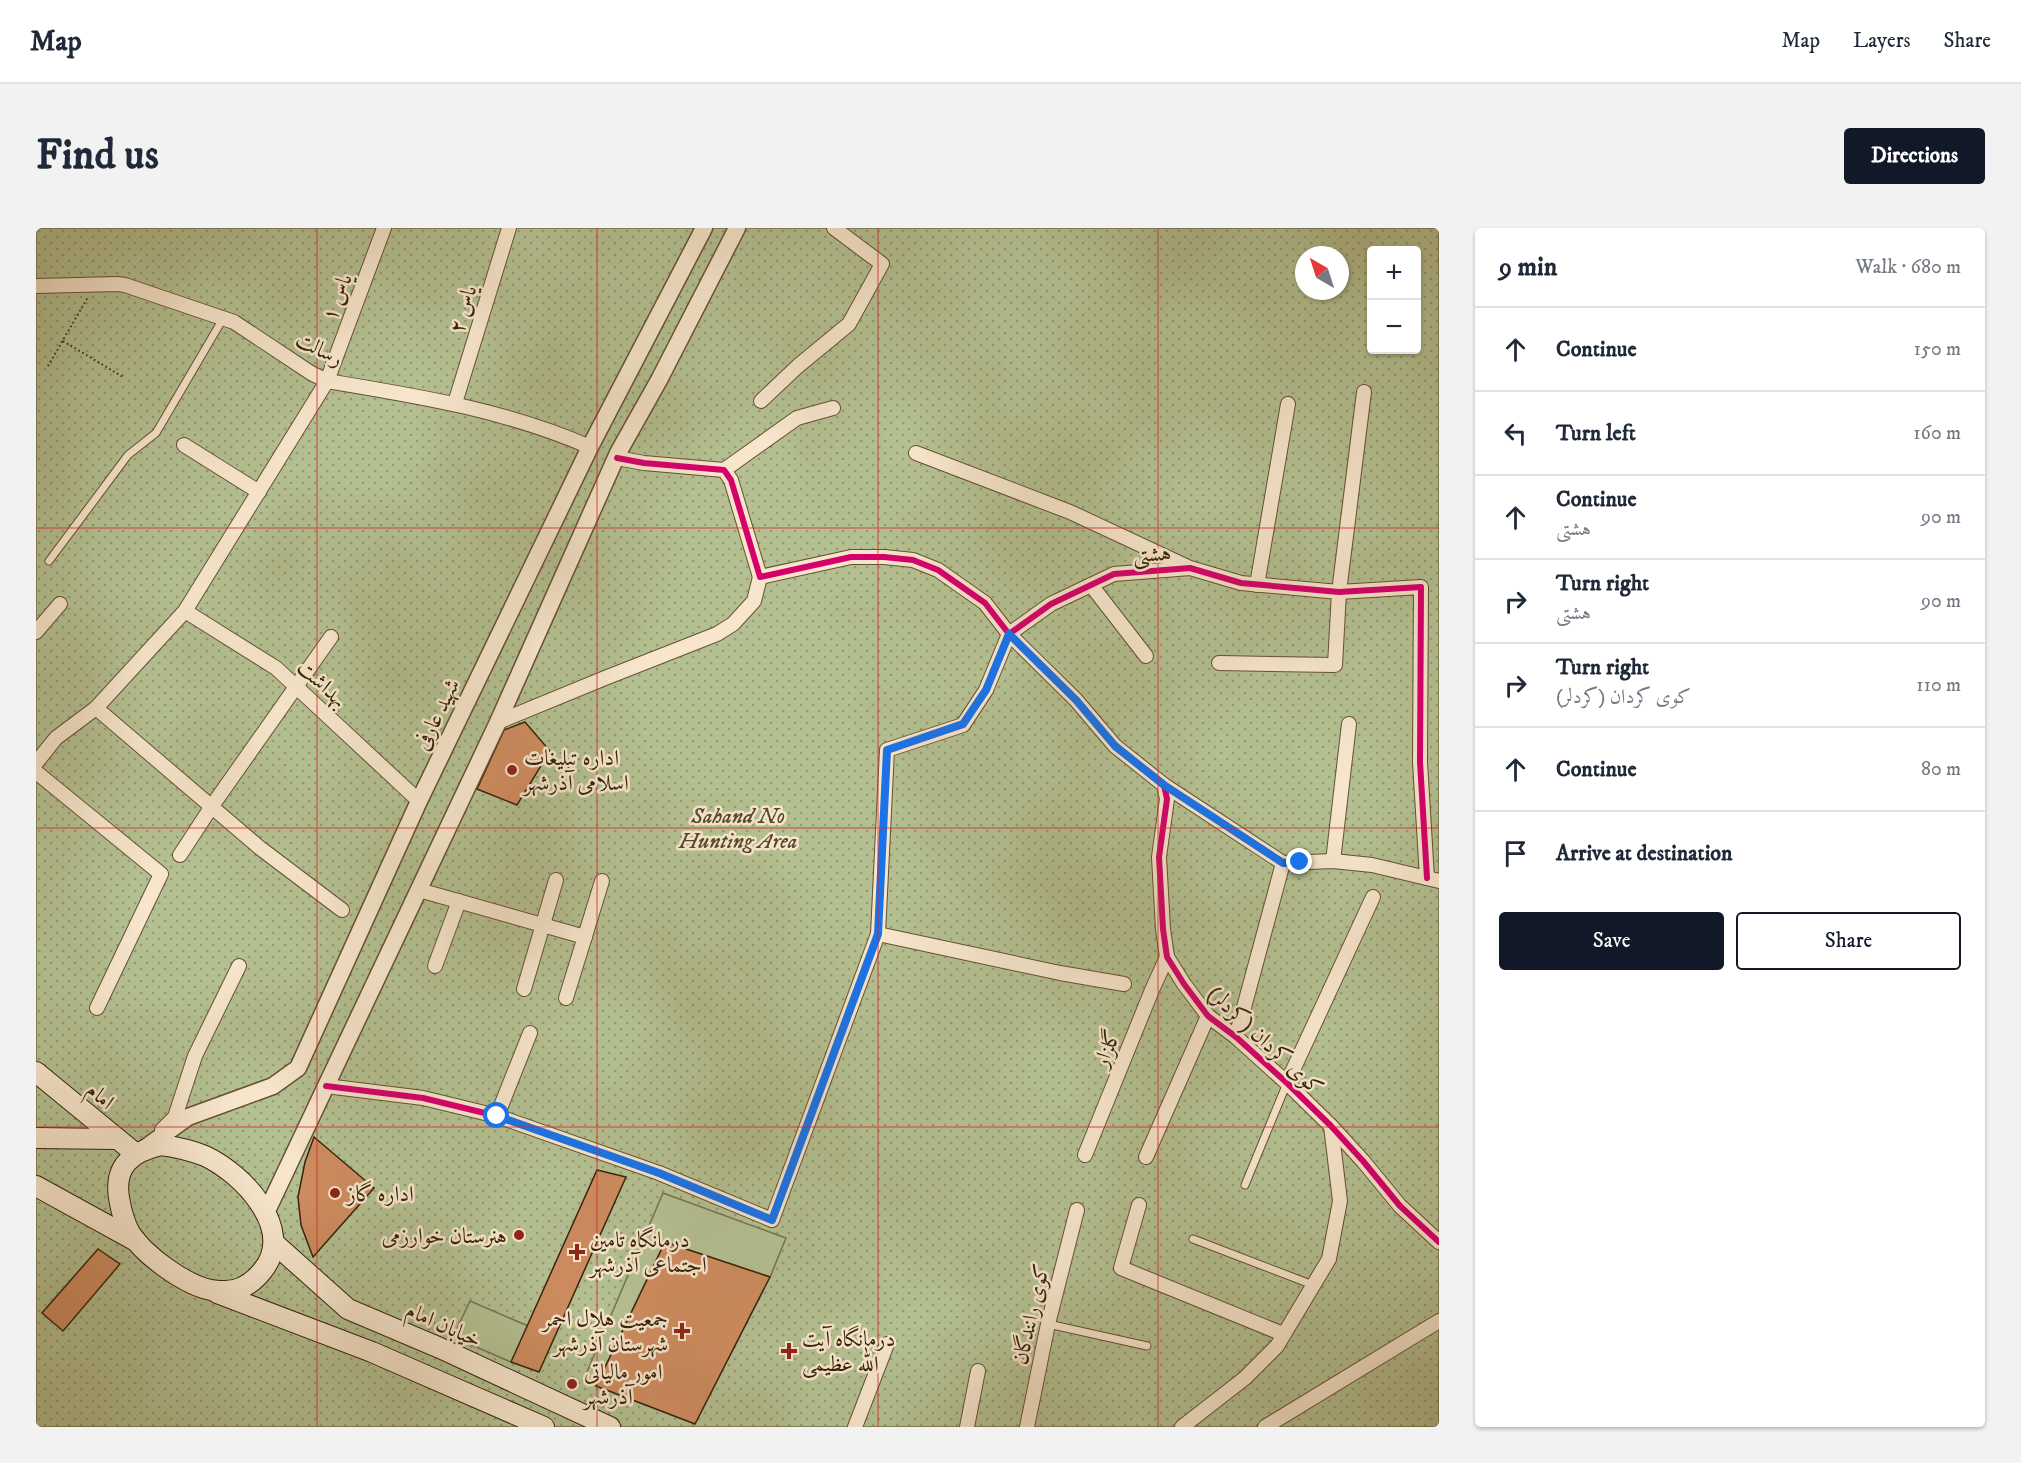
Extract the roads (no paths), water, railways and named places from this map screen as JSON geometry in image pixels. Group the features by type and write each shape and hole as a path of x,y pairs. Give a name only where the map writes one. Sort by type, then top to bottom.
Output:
{"main road":[{"name":"امام","path":"36,1072 115,1139 140,1152"},
{"path":"36,1138 115,1139"},
{"path":"211,1290 229,1291 244,1287 268,1264 273,1254 274,1243 266,1213 259,1201 238,1178 206,1157 184,1148 161,1145 140,1152 120,1171 118,1189 121,1212 131,1234 170,1270 191,1283 392,1360 544,1427"},
{"path":"36,1186 139,1243"},
{"name":"خیابان امام","path":"274,1243 348,1309 440,1348 610,1427"}],"street":[{"name":"یاس ۱","path":"36,763 56,738 96,708 185,611 327,381 384,228"},
{"name":"یاس ۲","path":"455,403 509,228"},
{"name":"شهید عارفی","path":"140,1152 188,1117 273,1086 298,1068 419,801 591,446 704,228"},
{"path":"266,1213 498,722 616,458 737,228"},
{"path":"761,401 798,366 849,324 882,264 834,228"},
{"name":"رسالت","path":"36,286 125,285 224,317 242,326 311,373 327,381 455,403 555,431 591,446"},
{"path":"1219,663 1335,665 1339,592 1364,392"},
{"path":"1257,585 1288,404"},
{"path":"616,458 644,463 724,470 797,418 833,408"},
{"path":"600,438 608,439 615,445 616,458 606,467 596,466 589,459 591,446 600,438"},
{"path":"184,445 258,492"},
{"path":"916,453 1070,512 1190,568"},
{"path":"498,722 717,634 733,624 754,601 760,577 732,480 724,470"},
{"path":"760,577 851,557 913,560 938,570 986,603 1009,634 1076,700 1115,746 1164,785 1283,863 1333,861 1372,865 1433,880"},
{"name":"هشتی","path":"1009,634 1051,604 1114,574 1190,568 1241,583 1339,592 1421,587 1420,762 1433,880"},
{"path":"1091,585 1146,656"},
{"path":"36,632 60,604"},
{"name":"بهداشت","path":"185,611 276,668 419,801"},
{"path":"326,1086 423,1098 497,1116 659,1173 772,1220 878,934 887,750 963,724 986,690 1009,634"},
{"path":"180,855 331,638"},
{"path":"96,708 260,848 342,910"},
{"path":"1333,861 1349,724"},
{"path":"36,772 161,874 97,1008"},
{"name":"کوی کردان (کردلر)","path":"1164,785 1167,799 1159,857 1167,957 1208,1016 1236,1037 1331,1126 1400,1206 1439,1242"},
{"path":"1236,1037 1283,863"},
{"path":"524,989 556,880"},
{"path":"566,998 602,881"},
{"path":"419,890 585,937"},
{"path":"1287,1083 1373,897"},
{"path":"435,966 459,901"},
{"path":"878,934 1060,973 1124,984"},
{"name":"گلزار","path":"1085,1155 1167,957"},
{"path":"140,1152 175,1117 195,1056 239,966"},
{"path":"1146,1157 1208,1016"},
{"path":"497,1116 530,1033"},
{"path":"1182,1427 1245,1378 1277,1346 1329,1259 1340,1201 1331,1126"},
{"path":"1139,1205 1121,1269 1283,1335"},
{"name":"کوی رانندگان","path":"1027,1427 1048,1324 1077,1210"},
{"path":"1265,1427 1439,1320"},
{"path":"855,1427 887,1344"},
{"path":"967,1427 978,1371"}],"lane":[{"path":"49,561 128,455 156,433 224,317"},
{"path":"1245,1185 1287,1083"},
{"path":"1193,1239 1313,1285"},
{"path":"1048,1324 1147,1346"}],"place":[{"name":"اداره تبلیغات اسلامی آذرشهر","path":"512,770"},
{"name":"اداره گاز","path":"335,1193"},
{"name":"هنرستان خوارزمی","path":"519,1235"},
{"name":"درمانگاه تامین اجتماعی آذرشهر","path":"577,1252"},
{"name":"جمعیت هلال احمر شهرستان آذرشهر","path":"682,1331"},
{"name":"درمانگاه آیت الله عظیمی","path":"789,1351"},
{"name":"امور مالیاتی آذرشهر","path":"572,1384"}],"park label":[{"name":"Sahand No Hunting Area","path":"738,828"}]}
